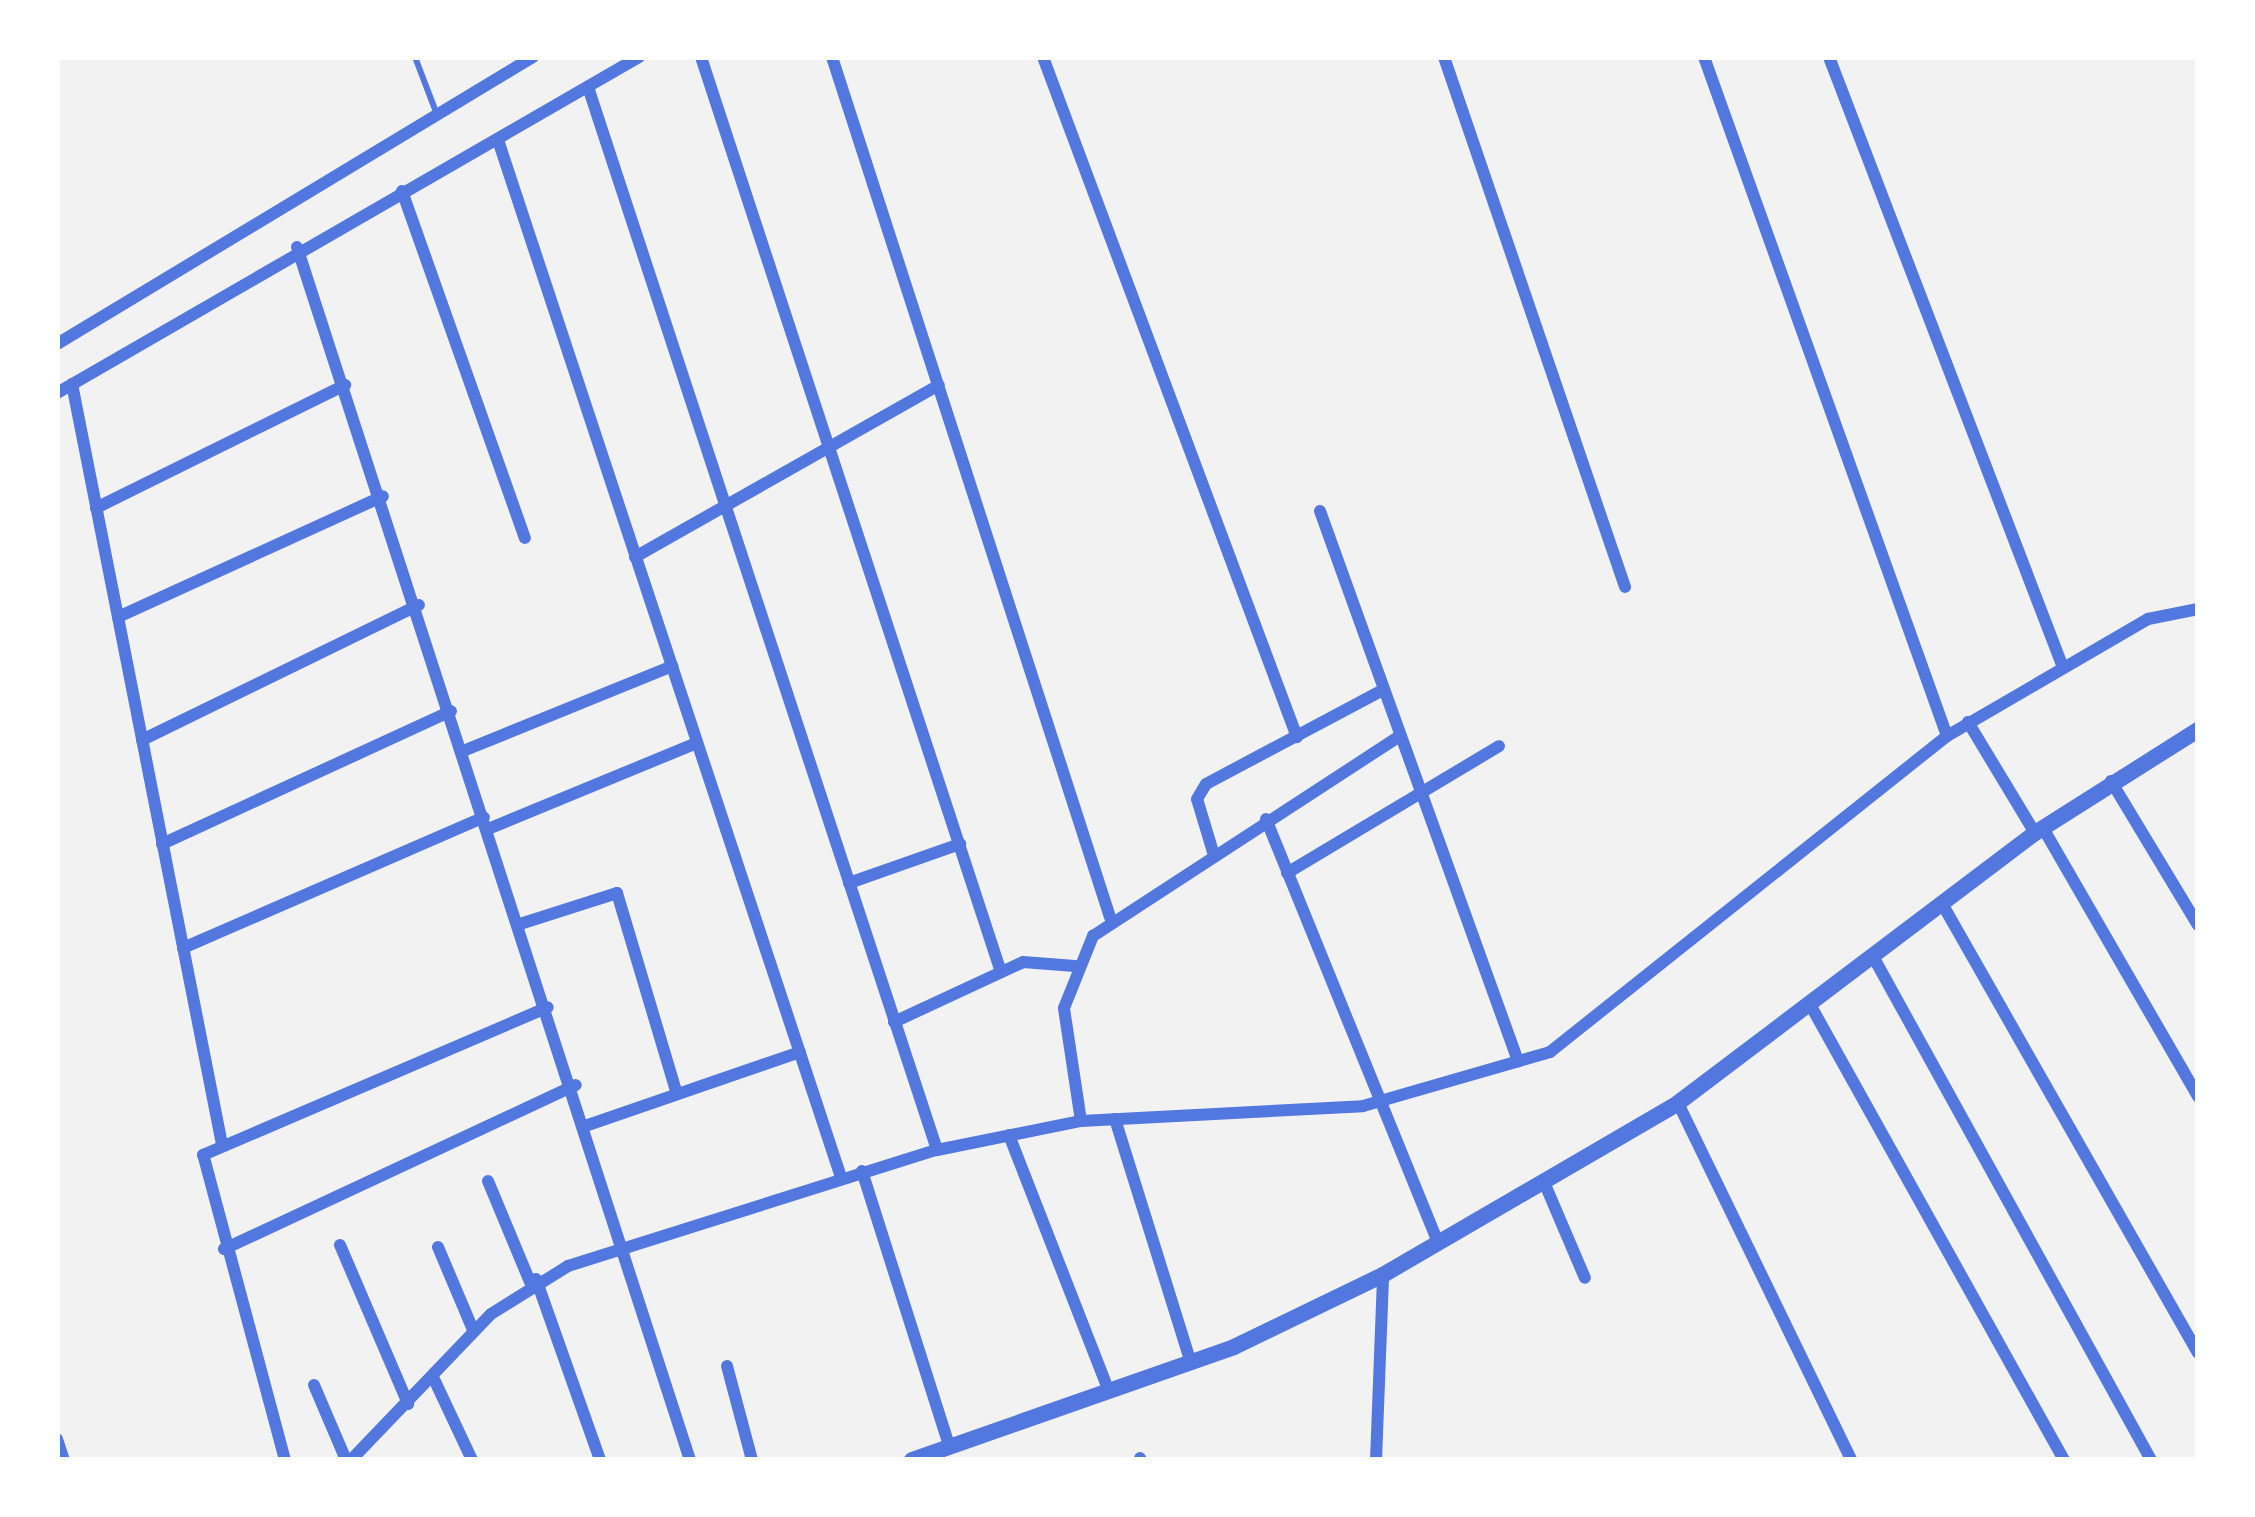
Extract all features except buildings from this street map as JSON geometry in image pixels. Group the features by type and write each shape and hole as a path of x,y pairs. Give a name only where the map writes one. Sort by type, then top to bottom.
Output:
{"street":[{"path":"57,344 533,57"},
{"path":"57,393 297,247 498,140 638,57"},
{"path":"701,57 833,445 1001,972"},
{"path":"832,57 1110,917"},
{"path":"1043,57 1297,736"},
{"path":"1444,57 1625,587"},
{"path":"1704,57 1947,736"},
{"path":"1829,57 2062,664"},
{"path":"588,87 937,1150"},
{"path":"498,140 841,1177"},
{"path":"402,191 525,538"},
{"path":"297,247 576,1085 691,1460"},
{"path":"72,384 222,1144"},
{"path":"635,557 939,385"},
{"path":"96,508 345,386"},
{"path":"118,617 383,496"},
{"path":"1320,511 1518,1061"},
{"path":"142,740 419,605"},
{"path":"314,1385 349,1460 434,1377 473,1330 533,1280 628,1246 841,1177 1009,1135 1081,1121 1378,1103 1518,1061 1583,1032 1968,722 2062,664 2148,619 2198,609"},
{"path":"463,751 672,667"},
{"path":"1213,852 1202,788 1383,689"},
{"path":"162,844 451,711"},
{"path":"1968,722 2039,830 2198,1097"},
{"path":"912,1460 960,1451 1191,1363 1383,1275 1678,1103 1812,1008 2039,830 2110,781 2198,730"},
{"path":"1081,1121 1064,1008 1075,966 1110,917 1400,736"},
{"path":"183,948 486,823 698,743"},
{"path":"1287,873 1498,746"},
{"path":"2110,781 2198,925"},
{"path":"1266,819 1438,1243"},
{"path":"849,883 959,844"},
{"path":"520,923 617,893 677,1094"},
{"path":"1944,907 2198,1353"},
{"path":"894,1022 1032,960 1075,966"},
{"path":"1875,960 2151,1460"},
{"path":"285,1460 202,1162 222,1144 548,1007"},
{"path":"1812,1008 2064,1460"},
{"path":"588,1125 800,1052"},
{"path":"224,1249 576,1085"},
{"path":"1678,1103 1851,1460"},
{"path":"1115,1119 1191,1363"},
{"path":"1009,1135 1109,1392"},
{"path":"862,1171 960,1451"},
{"path":"488,1181 533,1280 600,1460"},
{"path":"1544,1182 1585,1278"},
{"path":"340,1245 408,1404"},
{"path":"438,1247 473,1330"},
{"path":"1376,1460 1383,1275"},
{"path":"727,1366 752,1460"},
{"path":"434,1377 472,1460"},
{"path":"57,1438 64,1460"}],"lane":[{"path":"415,57 438,115"}]}
